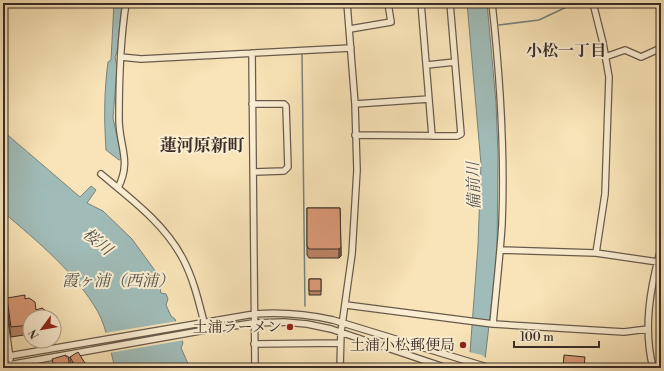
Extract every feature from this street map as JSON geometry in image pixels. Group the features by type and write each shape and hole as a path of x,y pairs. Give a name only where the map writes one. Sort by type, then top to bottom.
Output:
{"street":[{"path":"118,188 126,166 119,122 121,57 126,3"},
{"path":"340,368 341,332 346,305 355,212 355,104 347,3"},
{"path":"350,29 391,22 388,3"},
{"path":"421,3 432,136"},
{"path":"355,135 457,136 461,134 450,3"},
{"path":"492,3 501,113 502,189 500,250 492,323"},
{"path":"593,3 609,78 605,194 596,253"},
{"path":"654,3 661,8"},
{"path":"121,57 141,59 351,48"},
{"path":"605,57 625,50 641,57 661,48"},
{"path":"252,53 255,368"},
{"path":"427,65 455,62"},
{"path":"355,104 429,99"},
{"path":"252,104 284,104 286,106 288,167 284,171 253,172"},
{"path":"101,174 150,215 177,248 192,281 203,330"},
{"path":"653,368 648,329 650,297 661,249"},
{"path":"500,250 596,253 659,259"},
{"path":"346,305 492,323 624,332 648,329"},
{"path":"3,309 11,366"},
{"path":"3,357 254,314 296,314 321,317 342,322 487,367"},
{"path":"3,366 11,366 203,330 254,323 296,322 341,332 447,368"},
{"path":"254,344 340,343"}],"water":[{"path":"114,3 122,3 117,52 115,57 117,67 113,118 122,159 119,160 106,150 105,128 106,84 108,62 111,60"},
{"path":"467,3 487,3 496,103 498,155 497,257 484,368 470,353 478,245 481,164"},
{"name":"霞ヶ浦（西浦）","path":"3,131 80,197 91,186 96,190 87,203 103,211 132,239 156,272 161,293 166,294 168,299 166,305 171,316 175,319 183,343 181,348 190,368 115,368 104,325 89,297 55,258 3,212"}],"pier":[{"path":"178,321 185,340 109,353 104,333"},
{"path":"469,352 482,355 487,359 485,368 467,368"}],"building":[{"path":"307,208 340,208 341,247 339,249 309,249 307,246"},
{"path":"309,279 321,279 321,291 309,291"},
{"path":"25,295 25,299 29,298 35,302 36,309 22,309 22,326 11,327 7,298"},
{"path":"78,352 88,368 76,368 70,357"},
{"path":"66,355 66,357 68,356 70,368 54,368 52,359"},
{"path":"564,355 585,357 584,368 563,368"},
{"path":"33,363 34,368 25,368 25,365"}],"waterway":[{"path":"499,25 539,20 575,3"},
{"path":"302,54 305,306"}],"place":[{"name":"土浦ラーメン","path":"290,327"},
{"name":"土浦小松郵便局","path":"463,345"}],"district":[{"name":"小松一丁目","path":"566,50"},
{"name":"蓮河原新町","path":"202,145"}],"water label":[{"name":"備前川","path":"473,186"},
{"name":"桜川","path":"98,241"}]}
